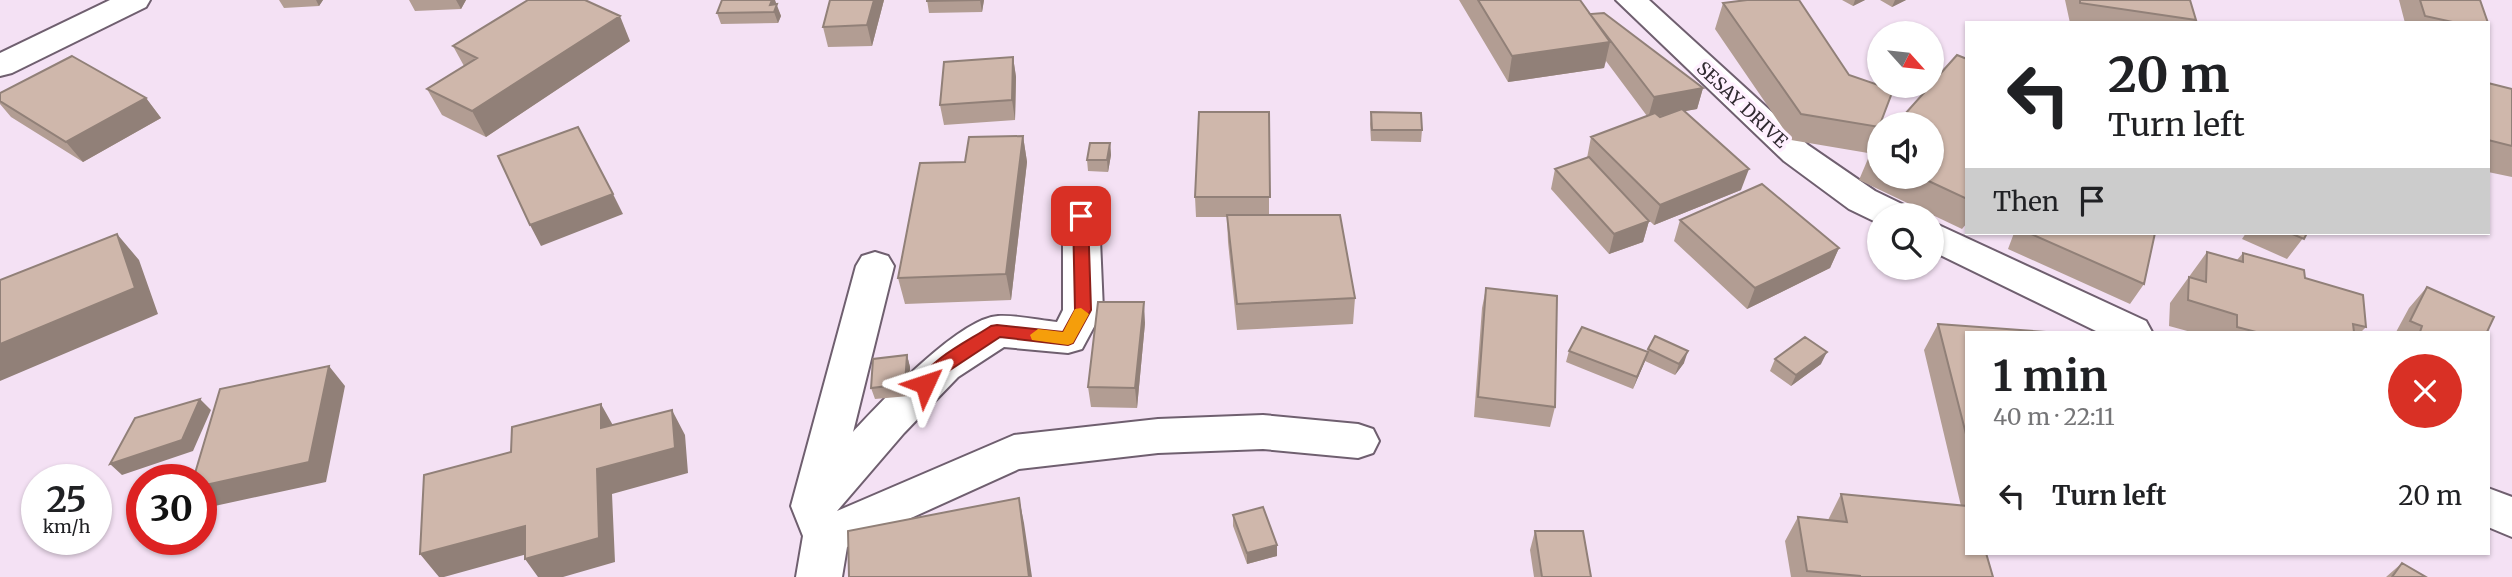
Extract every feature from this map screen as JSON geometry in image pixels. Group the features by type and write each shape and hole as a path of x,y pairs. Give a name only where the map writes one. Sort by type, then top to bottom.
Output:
{"street":[{"path":"0,38 80,0"},
{"path":"0,66 135,0"},
{"name":"SESAY DRIVE","path":"1631,0 1796,153 1870,203"},
{"path":"819,554 889,421 944,366 997,331 1068,338 1083,310 1081,216"},
{"path":"1944,240 2130,331"},
{"path":"819,554 875,266"},
{"path":"819,554 1014,452 1158,436 1263,432 1358,441"},
{"path":"2490,507 2512,517"}],"building":[{"path":"528,0 585,0 620,16 472,111 427,89 477,58 453,46"},
{"path":"722,0 772,0 770,5 777,4 774,12 717,13"},
{"path":"830,0 874,0 867,25 823,27"},
{"path":"1478,0 1580,0 1610,42 1512,56"},
{"path":"1799,0 1849,75 1867,81 1867,98 1890,98 1885,112 1867,112 1867,125 1801,114 1723,3"},
{"path":"2080,0 2190,0 2196,20 2080,3"},
{"path":"2420,0 2480,0 2487,21 2448,21 2425,16"},
{"path":"1604,13 1703,88 1654,97 1590,14"},
{"path":"1957,55 1965,58 1965,198 1944,188 1944,112 1907,112 1919,98 1944,98 1944,70"},
{"path":"72,56 146,98 66,142 0,101 0,93"},
{"path":"1013,57 1012,100 940,105 944,62"},
{"path":"2490,84 2512,89 2512,146 2490,140"},
{"path":"1682,109 1749,169 1660,205 1591,137 1655,113 1660,117"},
{"path":"1199,112 1269,112 1270,197 1195,197"},
{"path":"1371,112 1421,113 1422,130 1372,130"},
{"path":"578,127 613,194 530,225 498,156"},
{"path":"1023,136 1006,274 898,278 920,163 965,162 969,137"},
{"path":"1090,143 1110,143 1107,160 1087,160"},
{"path":"1589,157 1649,221 1614,234 1555,169"},
{"path":"1762,184 1839,248 1755,288 1680,220"},
{"path":"1227,215 1340,215 1355,298 1237,304"},
{"path":"117,234 135,288 0,344 0,280"},
{"path":"2034,235 2155,235 2144,284"},
{"path":"2207,252 2243,262 2243,253 2304,270 2305,278 2363,295 2366,327 2353,324 2354,331 2252,331 2237,327 2237,315 2188,300 2189,277 2206,282"},
{"path":"2427,287 2494,317 2487,331 2420,331 2422,326 2410,321"},
{"path":"1486,288 1557,296 1555,407 1478,397"},
{"path":"1098,302 1144,302 1135,388 1088,387"},
{"path":"1938,324 2032,331 1965,331 1965,430"},
{"path":"1582,327 1648,352 1637,377 1569,351"},
{"path":"1655,336 1688,351 1679,364 1648,349"},
{"path":"1805,337 1827,352 1796,375 1775,359"},
{"path":"907,355 905,384 871,388 873,359"},
{"path":"329,366 309,462 217,482 217,464 198,464 220,389"},
{"path":"200,399 182,440 110,464 135,418"},
{"path":"601,404 601,428 672,410 675,448 597,469 599,538 525,559 525,526 420,554 424,475 511,452 512,427"},
{"path":"1841,494 1965,506 1965,555 1987,555 1993,577 1860,577 1807,571 1798,517 1847,522"},
{"path":"1019,498 1029,577 849,577 848,531"},
{"path":"1263,507 1277,545 1247,553 1233,515"},
{"path":"1535,531 1583,531 1591,577 1542,577"},
{"path":"2402,563 2426,577 2392,577"}],"slow traffic":[{"path":"1038,335 1068,338 1081,314"}],"route":[{"path":"925,384 944,366 997,331 1068,338 1083,310 1081,216"}]}
